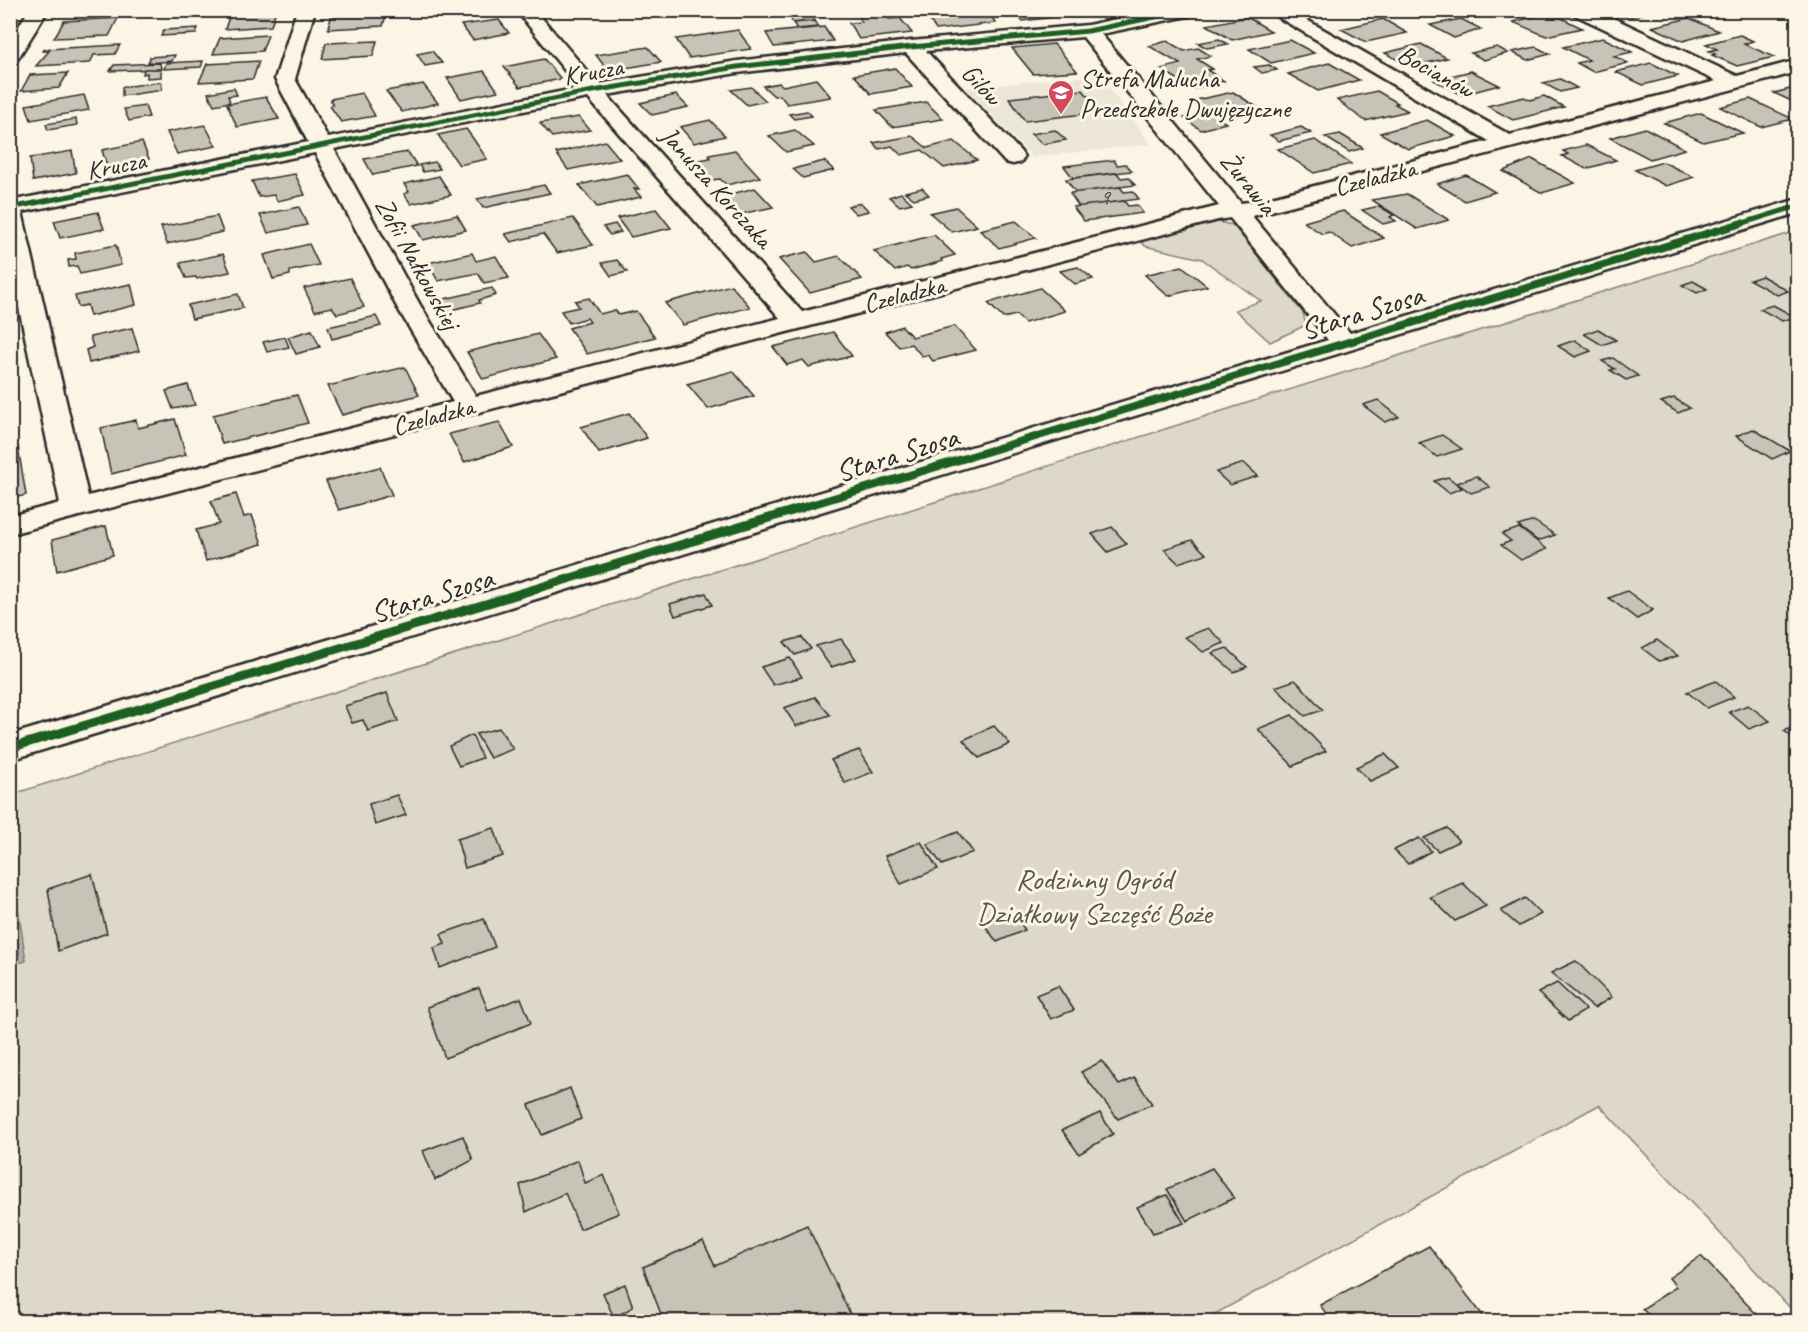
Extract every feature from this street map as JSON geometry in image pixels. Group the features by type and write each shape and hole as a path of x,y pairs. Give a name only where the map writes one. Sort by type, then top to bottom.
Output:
{"street":[{"path":"10,56 39,10"},
{"name":"Zofii Nałkowskiej","path":"306,10 285,79 408,305 469,407"},
{"name":"Janusza Korczaka","path":"525,10 593,92 796,321"},
{"name":"Krucza","path":"10,208 593,92 737,67 911,47 1088,32 1188,10"},
{"name":"Bocianów","path":"1275,10 1509,143"},
{"path":"1580,10 1734,82"},
{"name":"Żurawia","path":"1088,32 1344,343"},
{"name":"Gilów","path":"911,47 1013,157"},
{"name":"Czeladzka","path":"10,525 1207,216 1268,205 1797,66"},
{"name":"Stara Szosa","path":"10,748 1797,206"},
{"path":"10,208 76,508"}],"shaded area":[{"name":"Strefa Malucha Przedszkole Dwujęzyczne","path":"1099,75 1151,144 1032,157 965,88"}],"green space":[{"path":"1218,222 1233,225 1303,313 1306,325 1270,342 1235,310 1261,301 1202,259 1145,246 1141,241"},
{"name":"Rodzinny Ogród Działkowy Szczęść Boże","path":"1797,231 1797,1315 1599,1105 1202,1321 11,1321 10,795"}],"water":[{"path":"11,861 26,961 10,965"}],"building":[{"path":"276,10 271,26 225,29 231,11"},
{"path":"809,10 815,21 793,23 787,12"},
{"path":"923,10 986,10 996,23 936,30"},
{"path":"1013,10 1070,10 1074,15 1022,21"},
{"path":"1309,10 1344,10 1319,16"},
{"path":"1617,10 1657,10 1631,17"},
{"path":"387,11 383,26 328,29 332,14"},
{"path":"1551,13 1582,28 1546,36 1513,22"},
{"path":"886,14 889,19 900,18 912,33 859,39 849,23 862,22 859,17"},
{"path":"1247,17 1271,31 1232,40 1207,25"},
{"path":"118,18 109,36 54,38 64,21"},
{"path":"1689,18 1719,31 1683,41 1652,27"},
{"path":"1383,19 1407,33 1366,42 1341,29"},
{"path":"1461,19 1481,29 1454,38 1430,25"},
{"path":"499,20 509,33 473,40 461,25"},
{"path":"815,21 819,27 797,29 793,23"},
{"path":"824,27 833,41 774,47 766,33"},
{"path":"198,28 196,34 161,36 164,30"},
{"path":"738,30 751,49 689,58 676,39"},
{"path":"268,35 262,51 213,54 220,38"},
{"path":"1740,35 1753,41 1744,44 1774,57 1737,66 1712,55 1715,54 1709,51 1717,49 1706,44"},
{"path":"1603,38 1632,52 1614,56 1628,63 1593,72 1577,63 1589,60 1563,47"},
{"path":"1219,39 1228,44 1207,48 1198,43"},
{"path":"1290,40 1314,53 1271,63 1249,49"},
{"path":"377,41 373,56 322,59 326,43"},
{"path":"1167,41 1184,51 1198,48 1211,56 1197,59 1213,69 1207,70 1224,81 1189,90 1173,80 1177,79 1161,69 1180,64 1149,46"},
{"path":"1054,44 1077,71 1033,74 1012,48"},
{"path":"1421,44 1447,58 1411,67 1385,53"},
{"path":"120,45 115,54 94,55 90,63 36,66 49,51 43,51 45,49"},
{"path":"648,47 661,62 608,71 596,55"},
{"path":"1497,47 1508,53 1484,60 1471,53"},
{"path":"1536,47 1550,54 1527,60 1512,52"},
{"path":"432,51 442,63 425,66 417,54"},
{"path":"175,55 172,61 148,63 150,57"},
{"path":"544,59 561,79 520,87 504,67"},
{"path":"203,61 201,67 164,69 166,63"},
{"path":"259,61 253,79 199,82 207,64"},
{"path":"160,63 161,69 110,71 114,65"},
{"path":"1329,63 1359,80 1318,91 1288,74"},
{"path":"1651,63 1678,76 1643,85 1616,72"},
{"path":"1269,65 1277,70 1262,73 1254,67"},
{"path":"895,68 912,87 871,94 854,75"},
{"path":"144,69 161,69 161,77 147,78 147,73 143,74"},
{"path":"484,71 498,91 461,99 447,78"},
{"path":"1471,71 1499,85 1462,95 1434,80"},
{"path":"68,73 59,88 21,91 30,75"},
{"path":"816,79 831,97 787,104 780,95 774,96 763,86 779,83 783,86"},
{"path":"1560,79 1577,88 1560,92 1543,83"},
{"path":"161,82 162,90 122,96 122,87"},
{"path":"423,84 438,103 402,112 386,91"},
{"path":"751,87 766,101 747,105 731,90"},
{"path":"1798,87 1798,104 1774,93"},
{"path":"234,88 237,95 228,96 230,102 214,105 208,93"},
{"path":"1083,90 1101,112 1025,121 1009,98"},
{"path":"1377,91 1408,111 1365,121 1337,100"},
{"path":"1233,92 1260,109 1218,118 1226,123 1201,130 1184,118 1207,112 1192,101"},
{"path":"362,93 375,116 341,122 330,106 333,105 330,99"},
{"path":"84,95 89,110 31,120 26,105"},
{"path":"676,95 688,107 652,115 640,103"},
{"path":"1544,96 1564,107 1513,120 1487,106 1524,97 1530,100"},
{"path":"266,97 279,119 237,127 227,104"},
{"path":"1750,99 1793,119 1761,127 1720,107"},
{"path":"926,102 943,119 892,127 876,110"},
{"path":"145,106 149,117 129,121 124,109"},
{"path":"807,111 812,116 794,119 789,114"},
{"path":"1701,113 1743,133 1703,142 1664,123"},
{"path":"579,117 590,130 552,137 540,123"},
{"path":"76,119 77,125 48,130 46,124"},
{"path":"710,120 725,136 694,143 680,127"},
{"path":"1427,120 1455,136 1408,149 1380,133"},
{"path":"205,125 216,146 177,154 167,132"},
{"path":"1301,127 1311,133 1279,141 1270,135"},
{"path":"1645,128 1685,149 1650,159 1610,138"},
{"path":"466,129 487,159 459,165 438,135"},
{"path":"795,130 814,146 786,152 769,136"},
{"path":"1055,130 1066,140 1043,144 1031,134"},
{"path":"1340,134 1363,148 1349,152 1325,137"},
{"path":"912,136 927,148 954,141 977,160 944,168 922,150 901,155 892,146 879,149 873,143"},
{"path":"1315,140 1351,164 1314,173 1278,149"},
{"path":"605,141 620,159 568,170 556,153"},
{"path":"142,142 149,159 107,167 102,150"},
{"path":"1586,145 1616,160 1586,169 1562,156 1568,154 1563,151"},
{"path":"735,150 760,177 727,185 720,179 711,180 694,161 710,158 709,155"},
{"path":"72,151 76,173 33,181 30,158"},
{"path":"408,152 417,166 373,175 364,159"},
{"path":"1532,159 1575,183 1542,193 1503,171"},
{"path":"1114,160 1117,165 1126,164 1132,171 1073,178 1064,166"},
{"path":"824,161 834,170 803,178 793,169"},
{"path":"435,162 440,169 423,172 419,165"},
{"path":"1663,162 1694,177 1666,186 1635,170"},
{"path":"1117,173 1121,178 1129,177 1135,185 1076,193 1066,179"},
{"path":"295,174 305,195 277,201 274,195 259,197 252,181"},
{"path":"627,174 639,189 634,189 641,197 597,207 579,185"},
{"path":"1466,175 1495,192 1465,201 1437,184"},
{"path":"439,176 451,195 411,204 404,194 409,192 404,184"},
{"path":"544,185 550,193 483,208 477,199"},
{"path":"1120,187 1124,192 1133,191 1139,199 1079,207 1070,193"},
{"path":"755,188 773,207 741,214 723,196"},
{"path":"922,188 929,195 914,199 905,192"},
{"path":"901,193 912,203 900,206 889,197"},
{"path":"1407,194 1449,220 1417,229 1372,200"},
{"path":"1124,201 1128,206 1137,205 1143,213 1084,221 1073,207"},
{"path":"861,203 869,211 856,214 848,206"},
{"path":"1379,206 1394,215 1390,217 1396,221 1383,224 1362,210"},
{"path":"299,207 307,225 268,233 260,215"},
{"path":"956,207 977,226 952,232 930,213"},
{"path":"656,209 671,228 631,237 617,218"},
{"path":"1343,211 1384,238 1352,248 1329,232 1322,234 1304,222"},
{"path":"98,212 104,229 60,238 54,221"},
{"path":"457,215 466,230 423,240 414,225"},
{"path":"217,216 223,232 167,244 161,227"},
{"path":"573,218 593,245 557,253 543,234 511,242 505,234"},
{"path":"1016,221 1036,238 999,248 980,230"},
{"path":"615,224 621,232 610,235 603,227"},
{"path":"934,235 955,255 941,259 943,261 911,270 907,267 895,271 874,251"},
{"path":"309,244 319,265 290,271 290,275 273,279 264,255"},
{"path":"116,245 121,265 80,274 77,266 69,267 68,260 76,259 75,253"},
{"path":"807,252 816,262 839,256 862,279 810,293 779,259"},
{"path":"472,253 476,261 496,256 509,278 484,283 478,273 438,281 428,263"},
{"path":"223,254 230,272 197,279 196,277 186,278 180,263"},
{"path":"617,260 627,272 611,276 602,263"},
{"path":"1182,266 1207,286 1168,296 1145,275"},
{"path":"1078,267 1093,279 1075,284 1060,271"},
{"path":"1762,276 1788,291 1777,295 1750,280"},
{"path":"350,278 364,307 337,314 332,307 315,311 304,288"},
{"path":"1693,281 1707,289 1697,293 1682,285"},
{"path":"131,284 136,305 90,316 87,305 78,307 75,296"},
{"path":"731,285 750,307 683,325 665,303"},
{"path":"492,288 496,295 479,300 480,303 447,311 440,300"},
{"path":"1040,288 1065,311 1025,323 1016,315 1003,318 988,303"},
{"path":"238,294 243,308 192,319 188,305"},
{"path":"589,298 600,314 615,310 619,315 636,311 655,337 587,354 569,328 590,322 587,318 569,323 561,311 579,307 575,301"},
{"path":"1773,305 1795,317 1782,321 1760,309"},
{"path":"376,316 381,326 332,339 328,327"},
{"path":"902,326 912,337 954,326 976,350 933,361 928,355 922,356 911,344 899,347 885,332"},
{"path":"132,328 139,351 89,363 86,350 93,347 90,337"},
{"path":"1598,329 1616,340 1602,345 1584,334"},
{"path":"312,330 320,347 296,354 288,337"},
{"path":"833,332 852,356 809,367 803,360 787,365 773,347"},
{"path":"538,334 556,359 483,379 467,352"},
{"path":"285,337 289,347 267,352 263,342"},
{"path":"1575,340 1591,351 1575,357 1558,346"},
{"path":"1613,358 1638,376 1626,380 1610,370 1615,369 1602,361"},
{"path":"405,367 419,395 342,415 328,386"},
{"path":"733,371 754,396 708,409 687,384"},
{"path":"188,385 195,405 173,409 166,391"},
{"path":"297,395 308,423 222,444 213,415"},
{"path":"1674,398 1690,408 1678,413 1661,402"},
{"path":"1378,400 1399,417 1385,422 1363,405"},
{"path":"629,413 647,438 599,453 581,427"},
{"path":"175,419 186,455 111,474 101,428 136,420 138,428"},
{"path":"499,422 513,447 464,462 449,434"},
{"path":"1753,429 1790,451 1772,459 1736,436"},
{"path":"1442,435 1462,449 1437,457 1419,443"},
{"path":"18,447 26,495 10,499 10,449"},
{"path":"1244,463 1258,476 1230,485 1216,472"},
{"path":"380,467 392,495 339,510 326,481"},
{"path":"1476,476 1490,487 1471,493 1457,483"},
{"path":"1448,477 1462,488 1449,493 1434,481"},
{"path":"236,494 244,517 252,515 262,544 206,561 196,530 219,524 211,501"},
{"path":"1534,521 1555,535 1538,541 1518,526"},
{"path":"106,526 113,555 57,571 52,540"},
{"path":"1112,527 1127,544 1108,552 1092,534"},
{"path":"1519,528 1547,549 1521,560 1501,545 1511,541 1502,534"},
{"path":"1192,540 1206,554 1178,563 1164,549"},
{"path":"1627,591 1653,610 1637,619 1609,598"},
{"path":"706,593 712,605 675,616 670,604"},
{"path":"1208,628 1224,643 1203,652 1185,637"},
{"path":"802,637 811,649 795,655 784,642"},
{"path":"841,639 856,659 831,667 816,646"},
{"path":"1657,640 1678,656 1659,661 1642,648"},
{"path":"1227,648 1247,667 1234,672 1212,653"},
{"path":"790,658 802,677 773,685 761,667"},
{"path":"1295,680 1323,710 1305,716 1275,687"},
{"path":"1716,681 1734,697 1707,708 1687,692"},
{"path":"387,693 398,721 368,731 363,720 352,723 345,706"},
{"path":"815,697 830,715 796,726 784,708"},
{"path":"1748,705 1770,721 1749,729 1729,712"},
{"path":"1292,715 1326,751 1293,766 1258,729"},
{"path":"1798,725 1798,741 1784,731"},
{"path":"994,726 1010,744 979,758 963,740"},
{"path":"499,728 513,749 490,758 476,734"},
{"path":"472,735 482,758 459,766 449,746"},
{"path":"859,750 873,772 845,783 831,760"},
{"path":"1385,754 1399,768 1370,781 1356,767"},
{"path":"397,795 406,815 375,825 369,804"},
{"path":"494,828 503,856 465,868 457,839"},
{"path":"1447,828 1459,841 1438,851 1424,838"},
{"path":"958,832 973,852 942,865 927,844"},
{"path":"1419,838 1431,851 1408,864 1394,850"},
{"path":"921,842 938,869 901,884 885,856"},
{"path":"92,874 107,933 58,951 48,889"},
{"path":"1463,883 1486,906 1455,921 1430,897"},
{"path":"1525,898 1541,914 1519,926 1501,911"},
{"path":"1012,911 1025,930 997,942 983,923"},
{"path":"484,919 495,947 440,968 434,948 445,944 441,934"},
{"path":"1576,961 1612,997 1594,1008 1551,973"},
{"path":"1557,983 1586,1010 1568,1021 1538,993"},
{"path":"1058,986 1074,1010 1051,1019 1036,995"},
{"path":"479,988 488,1010 521,998 531,1023 445,1058 427,1007"},
{"path":"1102,1061 1119,1085 1135,1078 1152,1104 1118,1119 1081,1072"},
{"path":"570,1088 581,1119 542,1135 529,1105"},
{"path":"1100,1113 1113,1134 1079,1154 1062,1130"},
{"path":"463,1136 473,1160 435,1180 423,1151"},
{"path":"578,1160 585,1183 604,1175 619,1213 580,1229 565,1193 526,1212 520,1185"},
{"path":"1212,1168 1234,1198 1187,1221 1167,1189"},
{"path":"1167,1195 1184,1223 1153,1233 1137,1207"},
{"path":"807,1225 854,1322 664,1322 643,1267 703,1241 715,1266"},
{"path":"1429,1246 1488,1322 1332,1322 1320,1305"},
{"path":"1701,1256 1764,1322 1636,1322 1650,1316 1642,1309 1676,1287 1669,1278"},
{"path":"625,1284 633,1307 614,1318 603,1293"}],"cycle path":[{"path":"10,208 593,91 737,67 911,47 1088,31 1188,10"},
{"path":"10,748 1798,206"}],"place":[{"name":"Strefa Malucha Przedszkole Dwujęzyczne","path":"1061,116"}]}
